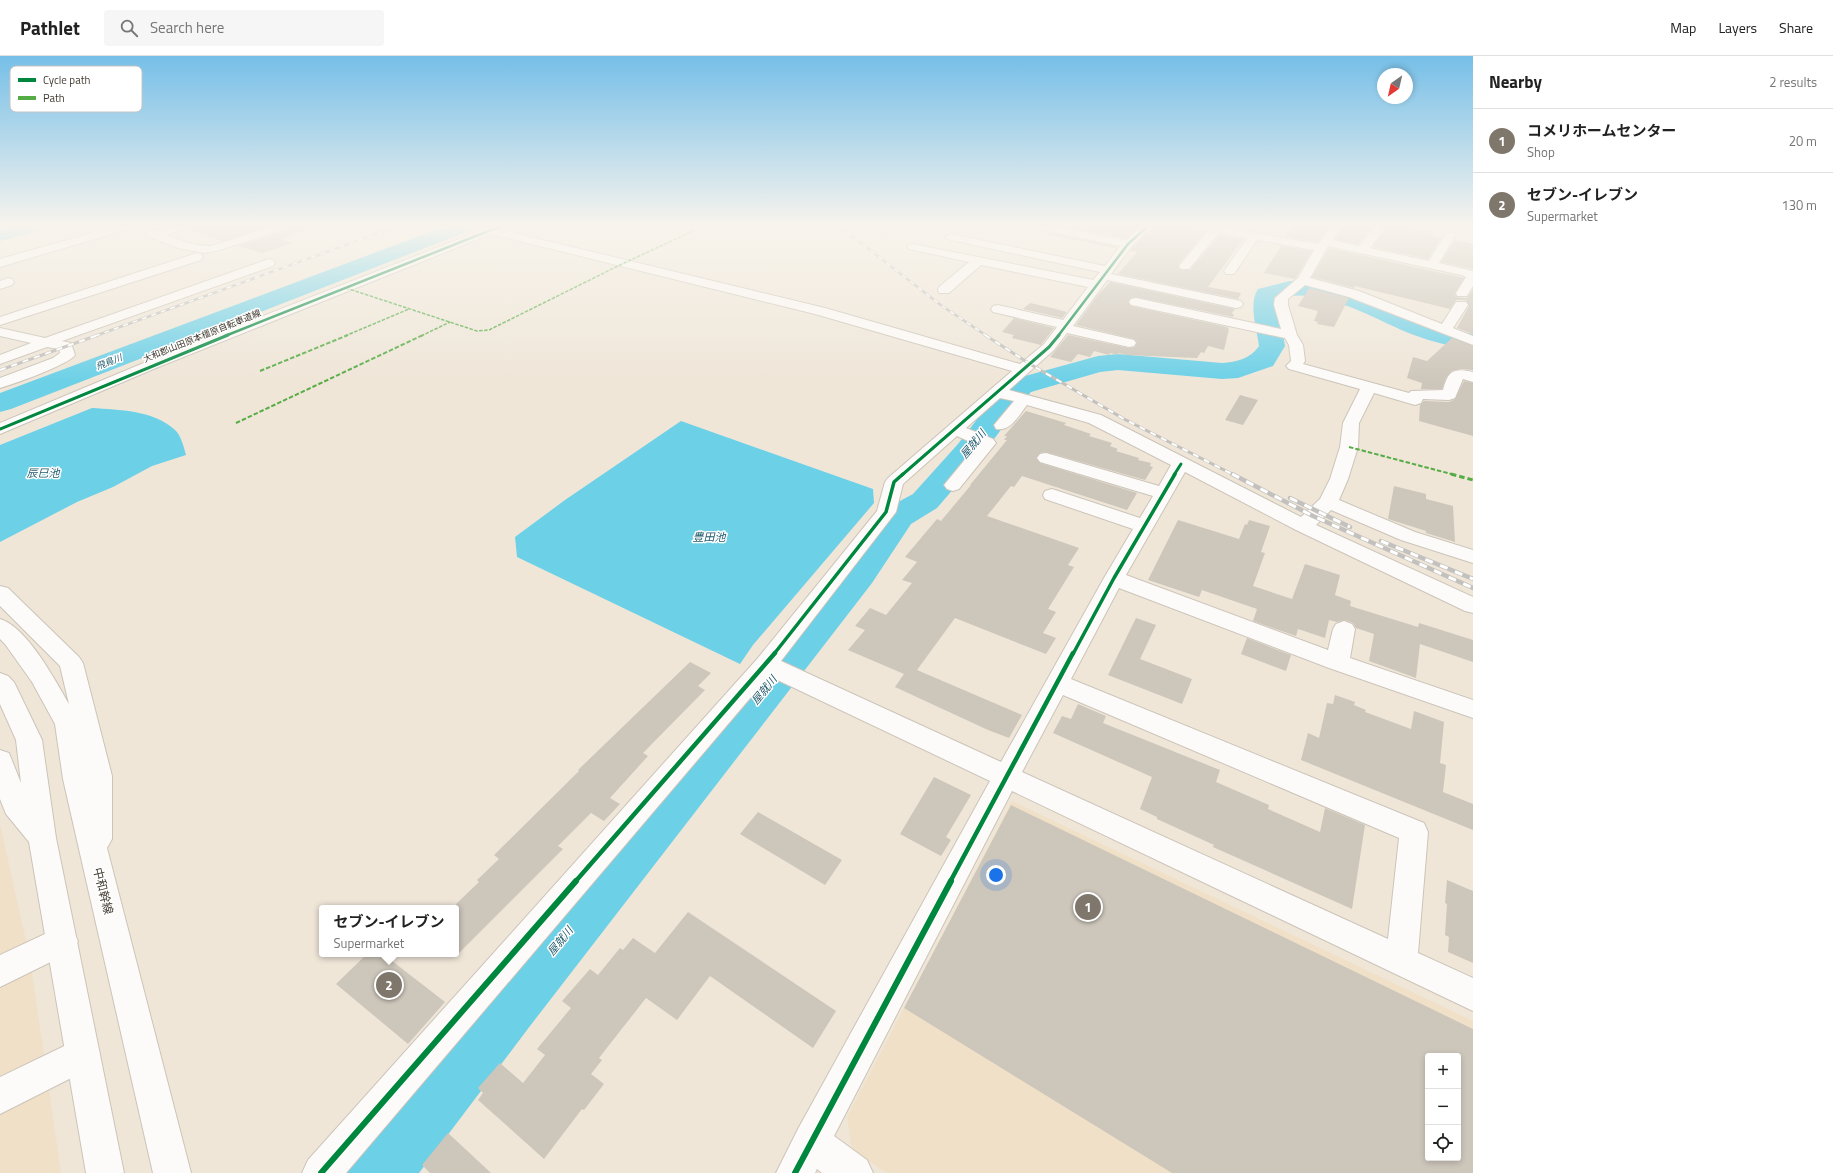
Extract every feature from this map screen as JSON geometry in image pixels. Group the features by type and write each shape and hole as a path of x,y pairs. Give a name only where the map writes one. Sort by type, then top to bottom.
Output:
{"street":[{"path":"0,321 132,278"},
{"path":"0,360 46,342 226,278"},
{"name":"大和郡山田原本橿原自転車道線","path":"0,429 151,365 369,278"},
{"path":"691,278 820,311 1023,370"},
{"path":"944,290 958,278"},
{"path":"1002,425 1023,370 1049,346 1102,278"},
{"path":"1108,278 1208,303 1236,304"},
{"path":"1283,333 1282,298 1296,286 1301,278"},
{"path":"1445,329 1472,278"},
{"path":"1296,286 1354,294 1471,340"},
{"path":"1136,302 1283,333 1296,345 1298,361 1294,366 1415,400 1417,394 1449,395 1453,382 1459,374 1473,377"},
{"path":"998,309 1129,343"},
{"path":"0,332 24,339 66,346 68,355 58,361 0,382"},
{"path":"1303,526 1328,502 1339,479 1349,447 1351,422 1369,388"},
{"path":"321,1173 766,664 886,512 894,482 969,436 1012,396"},
{"path":"1012,396 1095,419 1303,526 1473,606"},
{"path":"953,485 987,443 969,436"},
{"path":"1046,458 1164,493"},
{"path":"854,1173 803,1157 1114,578 1181,464"},
{"path":"1052,495 1145,526"},
{"path":"1328,502 1408,536 1473,557"},
{"path":"1114,578 1338,662 1473,709"},
{"path":"0,593 71,664 99,776 98,869"},
{"name":"中和幹線","path":"0,627 13,638 41,677 68,724 76,779 172,1173"},
{"path":"1338,662 1344,629"},
{"path":"766,664 1006,778 1401,960 1473,995"},
{"path":"0,682 5,688 29,740 42,838 105,1173"},
{"path":"1058,684 1414,832 1401,960"},
{"path":"0,760 16,806 42,838"},
{"path":"0,971 62,941"},
{"path":"0,1096 83,1054"}],"shaded area":[{"path":"1012,801 1473,1021 1473,1173 886,1173 852,1149 847,1117"},
{"path":"0,824 30,959 61,1173 0,1173"}],"water":[{"name":"辰巳池","path":"92,408 136,412 157,418 167,423 179,435 186,455 152,466 113,487 77,502 0,542 0,445"},
{"name":"豊田池","path":"681,421 873,489 874,503 753,645 740,664 517,557 515,537 565,500"}],"building":[{"path":"1138,278 1214,278 1208,287 1241,293 1238,299"},
{"path":"1316,278 1464,278 1455,293 1456,297 1467,298 1473,289 1473,334 1457,328 1469,306 1466,300 1456,300 1450,309 1355,286 1354,288"},
{"path":"1110,282 1235,309 1232,313 1234,315 1233,317 1136,297 1131,298 1128,301 1131,306 1227,327 1229,329 1224,350 1208,346 1204,353 1201,352 1197,358 1126,355 1119,353 1118,355 1110,353 1109,355 1094,351 1090,357 1078,354 1071,362 1050,357 1068,335 1129,348 1135,347 1137,342 1134,339 1076,325 1097,296"},
{"path":"1309,288 1349,298 1334,327 1317,324 1318,322 1314,321 1318,311 1298,306"},
{"path":"1030,303 1067,312 1062,318 1023,309"},
{"path":"1014,318 1054,328 1041,345 1012,338 1014,335 1002,332"},
{"path":"1452,338 1473,346 1473,370 1461,369 1452,371 1446,378 1442,389 1421,389 1422,383 1407,378 1413,357 1427,361"},
{"path":"1464,381 1473,383 1473,436 1419,421 1420,405 1424,401 1449,402 1455,399"},
{"path":"1240,395 1258,400 1243,425 1225,420"},
{"path":"1026,411 1066,423 1064,425 1091,434 1089,436 1112,443 1110,446 1118,449 1116,451 1139,458 1138,460 1151,463 1150,466 1153,467 1145,480 1046,452 1040,453 1036,458 1040,463 1137,493 1127,510 1022,476 1014,487 1011,486 987,516 1079,548 1068,565 1074,567 1048,609 1056,612 1043,633 1056,638 1046,654 955,618 917,670 1022,715 1009,738 988,730 895,687 904,674 848,650 865,630 855,626 870,608 886,615 912,583 902,580 917,562 905,557 937,519 941,521 971,485 1007,440 1004,440 1007,436 1004,436"},
{"path":"1394,486 1426,494 1426,499 1453,506 1455,542 1388,519"},
{"path":"1178,520 1239,539 1245,524 1247,525 1249,520 1270,526 1261,552 1265,553 1253,586 1292,599 1305,564 1340,575 1335,595 1351,601 1350,606 1418,627 1419,623 1473,640 1473,662 1420,644 1416,678 1369,661 1374,634 1356,628 1353,623 1345,620 1337,622 1329,620 1325,638 1298,629 1296,636 1253,621 1257,609 1202,590 1199,597 1148,580"},
{"path":"1136,618 1156,625 1140,659 1192,679 1182,704 1108,675"},
{"path":"1247,638 1291,655 1286,671 1241,654"},
{"path":"690,662 711,673 698,686 705,690 643,753 648,756 610,798 620,804 604,821 591,813 558,846 563,849 459,953 459,905 456,904 479,882 477,880 499,859 494,855 579,771 578,770"},
{"path":"1335,695 1355,702 1354,705 1366,710 1365,712 1411,729 1414,711 1444,722 1440,763 1446,765 1443,792 1473,804 1473,830 1301,760 1308,733 1319,738 1327,703 1333,704"},
{"path":"1078,704 1106,716 1103,723 1220,770 1216,782 1269,805 1268,809 1320,832 1325,808 1365,825 1352,909 1213,847 1214,845 1157,819 1157,817 1140,809 1152,777 1053,733 1062,716 1071,719"},
{"path":"934,777 971,795 946,837 951,840 941,856 900,834"},
{"path":"1011,805 1473,1029 1473,1173 1172,1173 904,1008"},
{"path":"758,812 842,860 825,885 740,834"},
{"path":"1447,880 1473,891 1473,963 1448,952 1449,937 1445,935"},
{"path":"688,912 836,1011 813,1048 710,976 677,1020 646,998 599,1058 602,1060 591,1074 604,1084 584,1110 582,1109 544,1159 478,1100 483,1093 478,1088 500,1063 523,1083 545,1055 537,1049 571,1008 562,1001 590,969 598,975 620,948 623,950 633,938 655,953"},
{"path":"364,957 387,957 445,1002 408,1044 336,984"},
{"path":"448,1133 491,1173 430,1173 422,1165"}],"waterway":[{"name":"飛鳥川","path":"0,403 327,278"},
{"name":"屋就川","path":"375,1173 508,1004 858,574 898,517 925,501 969,451 1006,402 1021,386 1098,364 1118,362 1222,371 1238,370 1263,360 1272,346 1266,305 1267,294 1290,288 1315,289 1341,296 1423,329 1449,338 1473,342"}],"railway":[{"path":"95,336 254,278"},
{"path":"906,278 942,306 987,336"},
{"path":"0,370 98,335"},
{"path":"985,335 1030,364 1124,419 1234,475"},
{"path":"1232,474 1313,516 1473,588"},
{"path":"1290,498 1350,527"},
{"path":"1381,541 1473,579"}],"marked path":[{"path":"346,288 477,331 489,330 594,278"},
{"path":"260,371 409,309"},
{"path":"236,423 450,322"},
{"path":"1349,447 1473,480"}],"cycle path":[{"path":"0,429 151,365 370,278"},
{"path":"321,1173 766,664 886,512 894,482 1049,347 1102,278"},
{"path":"795,1173 1114,578 1181,464"}],"place":[{"name":"コメリホームセンター","path":"1088,907"},
{"name":"セブン-イレブン","path":"389,985"}]}
